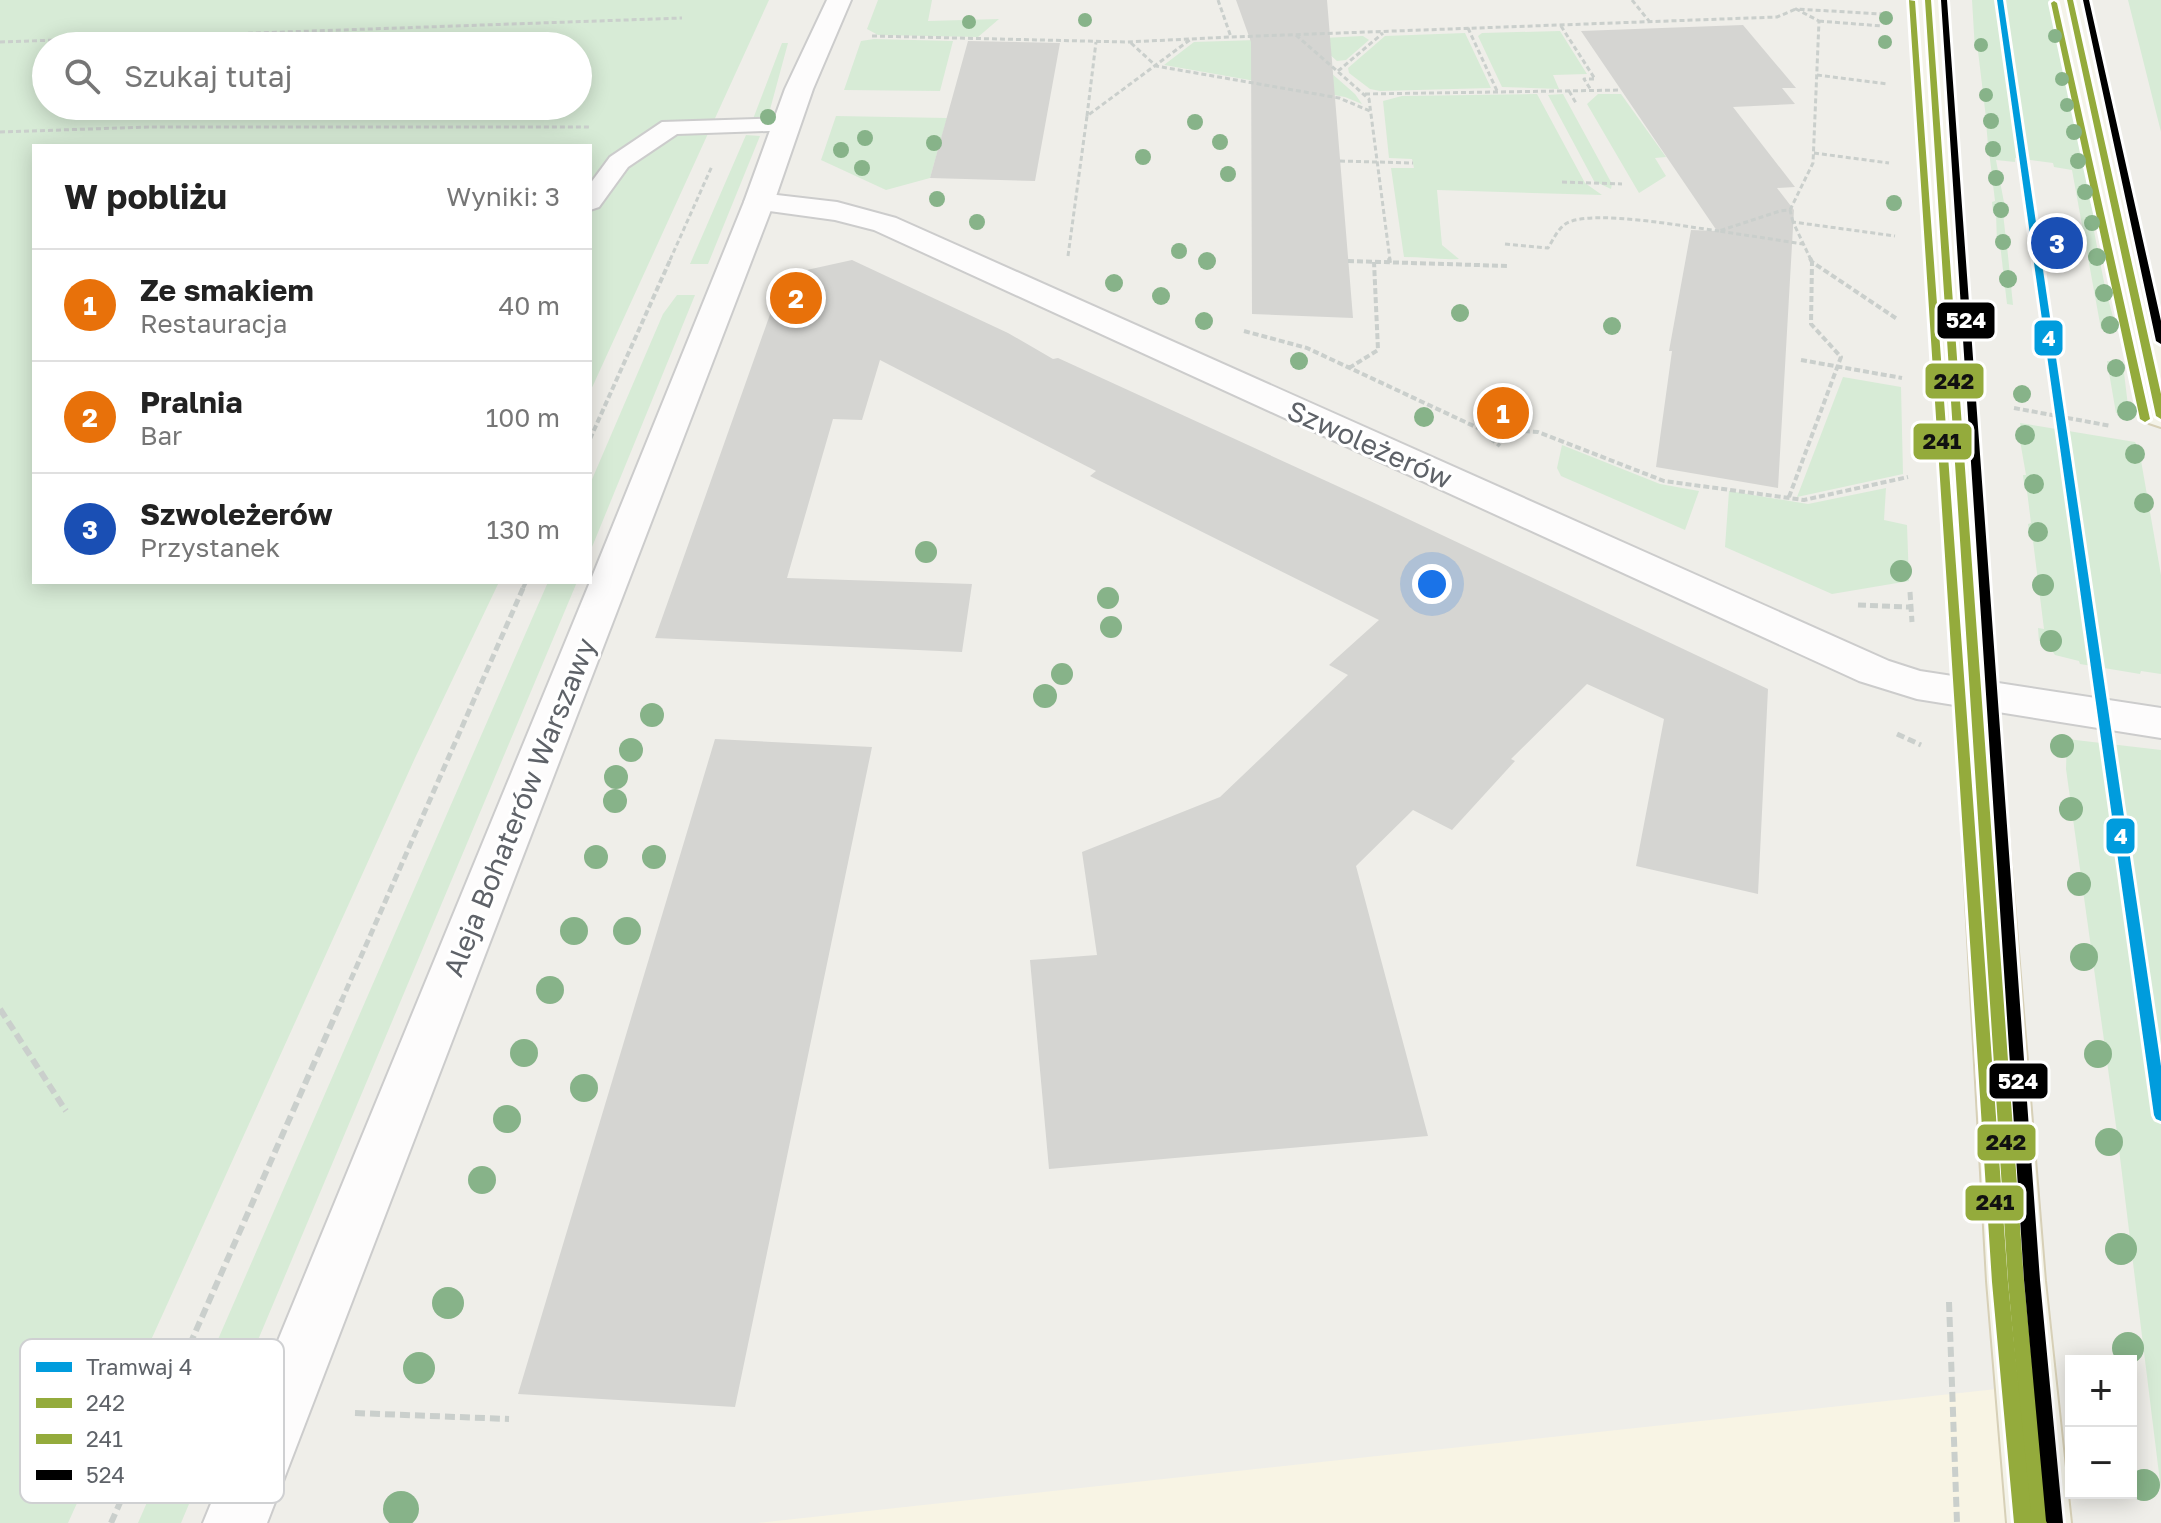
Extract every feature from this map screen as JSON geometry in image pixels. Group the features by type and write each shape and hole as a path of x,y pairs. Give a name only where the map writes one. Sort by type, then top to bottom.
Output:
{"main road":[{"path":"1928,0 2016,1281 2039,1523"},
{"path":"2070,0 2161,416"}],"street":[{"name":"Aleja Bohaterów Warszawy","path":"793,107 810,0"},
{"name":"Aleja Bohaterów Warszawy","path":"284,1399 759,202 793,107 839,0"},
{"name":"Szwoleżerów","path":"759,202 837,211 885,224 1874,671 1917,685 2161,723"},
{"name":"Aleja Bohaterów Warszawy","path":"235,1523 243,1503"}],"lane":[{"path":"592,199 619,162 671,127 793,107"}],"path":[{"path":"1218,0 1231,37"},
{"path":"1632,0 1650,21"},
{"path":"1796,9 1819,21 1889,27"},
{"path":"870,36 1130,42 1777,17 1796,9 1887,14"},
{"path":"284,32 682,18"},
{"path":"1789,497 1841,357 1811,324 1812,262 1790,210 1813,163 1819,21"},
{"path":"1560,25 1595,79 1584,79 1591,90"},
{"path":"1468,28 1498,93"},
{"path":"1338,71 1385,31"},
{"path":"1295,34 1369,99 1390,263"},
{"path":"1087,116 1191,39"},
{"path":"0,42 32,41"},
{"path":"1067,267 1096,42"},
{"path":"1130,42 1156,66 1339,98 1370,111"},
{"path":"1817,75 1858,80"},
{"path":"1364,94 1621,90"},
{"path":"1569,91 1576,103"},
{"path":"0,132 150,127 671,127"},
{"path":"1814,153 1893,164"},
{"path":"592,435 718,155"},
{"path":"1340,161 1413,163"},
{"path":"1562,182 1622,184"},
{"path":"1719,231 1790,210"},
{"path":"1505,244 1548,248 1567,223 1579,219 1632,221 1803,244"},
{"path":"1793,222 1908,238"},
{"path":"1348,261 1509,266"},
{"path":"1349,368 1378,350 1374,262"},
{"path":"1812,262 1897,320"},
{"path":"1801,360 1911,379"},
{"path":"2014,408 2125,428"},
{"path":"1478,428 1538,432 1664,481 1804,500 1916,475"},
{"path":"192,1339 525,584"},
{"path":"0,1009 66,1111"},
{"path":"355,1413 509,1419"},
{"path":"111,1523 120,1503"}],"shaded area":[{"path":"2006,1388 2014,1523 757,1523"}],"green space":[{"path":"0,0 769,0 592,388 592,144 32,144 32,584 498,584 415,758 151,1339 20,1339 20,1503 77,1503 68,1523 0,1523"},
{"path":"878,0 932,0 928,21 999,19 978,37 878,35 867,29"},
{"path":"1972,0 2050,0 2095,219 2093,226 2105,287 2110,295 2107,295 2117,331 2101,329 2072,170 2054,167 2053,163 2015,158 2015,162 1996,160 2006,213 2003,213 2006,240 2009,240 2013,305 2007,304 2000,244 1997,244 1996,213 1993,213 1992,202 1995,201 1986,145 1986,122 1983,121 1986,118 1978,51 1975,50"},
{"path":"2128,0 2161,0 2161,132"},
{"path":"1560,31 1587,74 1553,75 1559,89 1502,87 1478,36 1482,33"},
{"path":"1465,33 1491,88 1380,91 1370,89 1349,73 1348,68 1385,36"},
{"path":"1363,36 1369,40 1346,60 1337,61 1317,43 1323,38"},
{"path":"1284,39 1297,43 1355,94 1362,104 1345,97 1164,65 1194,42"},
{"path":"861,41 953,41 940,91 844,90"},
{"path":"782,43 788,43 768,117 753,119"},
{"path":"1537,94 1585,183 1602,195 1437,190 1442,245 1459,259 1404,257 1391,168 1414,168 1412,159 1389,158 1383,101 1402,96"},
{"path":"1563,94 1612,184 1611,189 1594,181 1548,95"},
{"path":"1598,94 1621,94 1666,157 1655,158 1666,176 1639,193 1587,104"},
{"path":"836,116 947,118 930,178 886,190 821,160"},
{"path":"746,135 760,136 708,264 690,264"},
{"path":"677,295 695,295 592,547 592,479 663,314"},
{"path":"2107,361 2123,364 2128,406 2133,406 2135,416 2116,413"},
{"path":"1843,377 1901,387 1903,474 1797,497"},
{"path":"2020,423 2135,442 2139,449 2161,575 2161,674 2141,671 2140,674 2080,664 2079,661 2055,655 2046,642 2039,641 2038,628 2044,629 2032,533 2028,524 2031,523 2023,475 2026,475 2018,429 2021,429"},
{"path":"1562,445 1660,484 1699,491 1685,530 1561,476 1557,468"},
{"path":"1886,488 1884,520 1907,525 1909,581 1832,594 1725,547 1729,491 1808,504"},
{"path":"547,584 576,584 258,1339 218,1339"},
{"path":"2067,739 2161,750 2161,1490 2117,1133 2066,769"},
{"path":"147,1503 189,1503 181,1523 138,1523"}],"building":[{"path":"1236,0 1327,0 1353,318 1252,314 1251,42"},
{"path":"1743,25 1796,88 1782,88 1795,104 1733,107 1795,187 1777,188 1794,210 1778,488 1656,467 1672,351 1669,351 1691,230 1717,231 1581,31"},
{"path":"968,41 1060,43 1035,181 930,178"},
{"path":"852,260 1008,333 1053,359 1058,358 1370,501 1768,689 1758,894 1636,866 1664,719 1587,684 1511,759 1515,761 1452,830 1413,810 1356,866 1428,1136 1049,1169 1030,960 1097,955 1082,852 1220,797 1348,675 1329,665 1379,620 1090,476 1096,471 880,360 862,420 833,419 787,578 972,584 962,652 655,638 784,275"},
{"path":"715,739 872,747 735,1407 518,1394"}],"tram line":[{"name":"4","path":"2000,0 2161,1115"}],"transit line":[{"name":"242","path":"1928,0 2016,1281 2039,1523"},
{"name":"524","path":"1944,0 2032,1280 2055,1521"},
{"name":"242","path":"2070,0 2161,416"},
{"name":"524","path":"2086,0 2161,341"},
{"name":"241","path":"1912,1 2000,1282 2023,1523"},
{"name":"241","path":"2054,3 2145,419"}],"place":[{"name":"Szwoleżerów","path":"2057,243"},
{"name":"Pralnia","path":"796,298"},
{"name":"Ze smakiem","path":"1503,413"}]}
